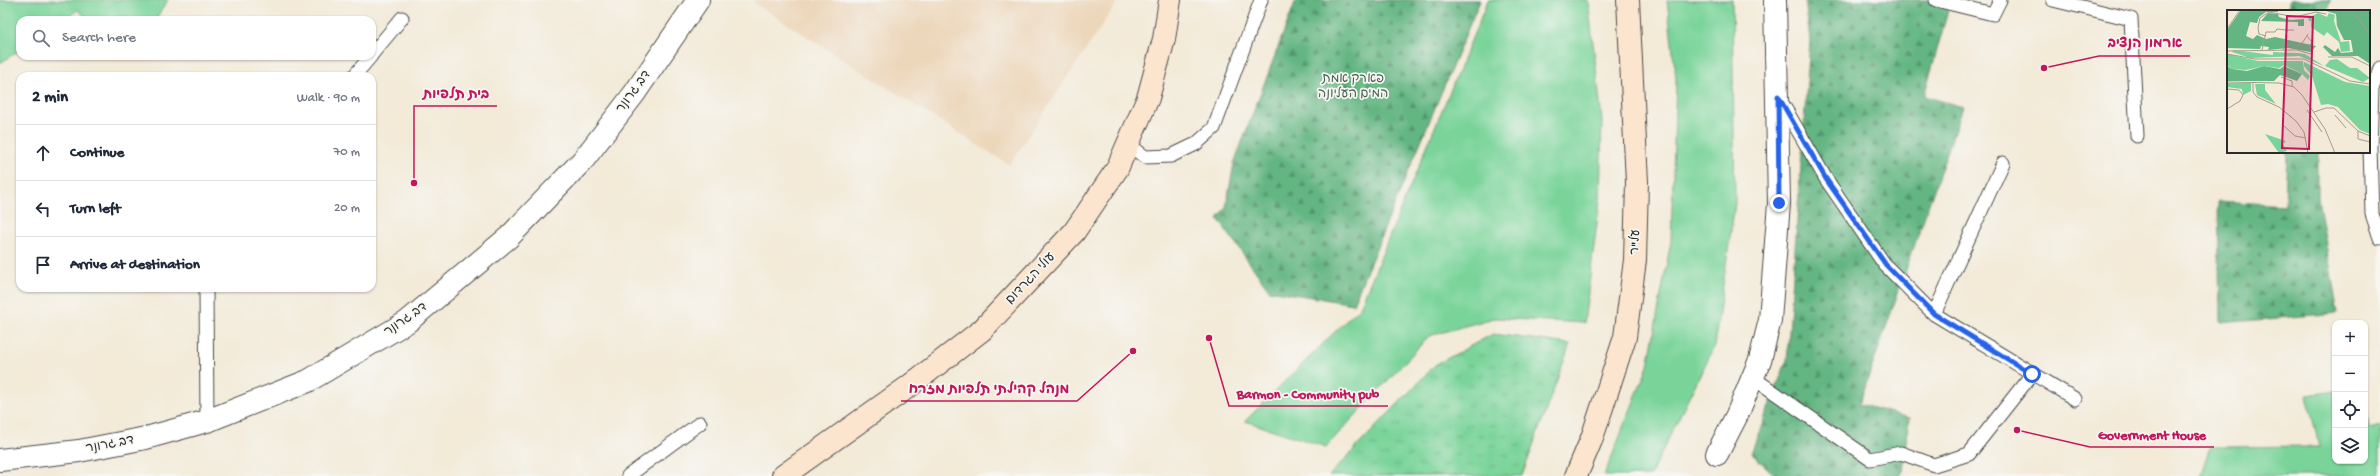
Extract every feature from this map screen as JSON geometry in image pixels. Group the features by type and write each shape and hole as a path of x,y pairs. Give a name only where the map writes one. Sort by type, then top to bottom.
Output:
{"street":[{"name":"דב גרונר","path":"0,460 79,450 146,438 207,421 308,380 407,322 509,237 584,158 634,94 698,0"},
{"name":"עולי הגרדום","path":"783,476 908,387 982,330 1074,232 1117,169 1148,98 1164,39 1170,0"},
{"name":"על\"ר","path":"1576,476 1592,438 1625,337 1635,260 1638,182 1628,0"},
{"path":"1717,454 1737,415 1760,360 1770,320 1779,203 1778,96 1774,0"}],"lane":[{"path":"1128,144 1145,156 1171,156 1196,144 1214,128 1261,0"},
{"path":"1936,0 1993,14 2000,0"},
{"path":"2053,0 2131,19 2138,136"},
{"path":"376,49 402,18"},
{"path":"357,72 367,60"},
{"path":"2380,68 2372,89 2370,148 2372,214 2380,238"},
{"path":"1778,96 1826,179 1886,265 1934,314 2075,399"},
{"path":"1934,314 2003,163"},
{"path":"206,292 207,421"},
{"path":"1752,377 1870,459 1901,453 1934,465 1969,454 2032,374"},
{"path":"628,476 700,423"}],"shaded area":[{"path":"755,0 1119,0 1009,165 753,2"}],"green space":[{"path":"0,0 168,0 158,16 85,16 78,10 69,16 16,16 16,53 0,63"},
{"name":"פארק אמת המים העליונה","path":"1296,0 1480,0 1353,304 1269,290 1218,219 1226,207 1234,163"},
{"path":"1488,0 1588,0 1602,120 1600,200 1584,323 1494,318 1429,336 1326,447 1245,421 1360,307"},
{"path":"1667,0 1732,0 1735,203 1714,347 1650,476 1604,476 1648,366 1671,241 1676,78"},
{"path":"1805,0 1951,0 1924,96 1963,107 1859,404 1909,418 1903,471 1900,476 1776,476 1751,453 1787,360 1810,40"},
{"path":"2290,0 2331,0 2328,10 2290,10"},
{"path":"2287,153 2318,153 2318,198 2338,313 2220,323 2218,201 2285,205"},
{"path":"1493,334 1570,344 1522,476 1329,476 1435,365"},
{"path":"2332,391 2332,464 2368,464 2368,420 2369,428 2380,425 2380,476 2200,476 2210,447 2319,446 2307,395"}],"place":[{"name":"ארמון הנציב","path":"2044,68"},
{"name":"בית תלפיות","path":"414,183"},
{"name":"Barmon - Community pub","path":"1209,338"},
{"name":"מנהל קהילתי תלפיות מזרח","path":"1133,351"},
{"name":"Government House","path":"2017,430"}],"route":[{"path":"1779,203 1778,96 1826,179 1886,265 1934,314 2032,374"}]}
